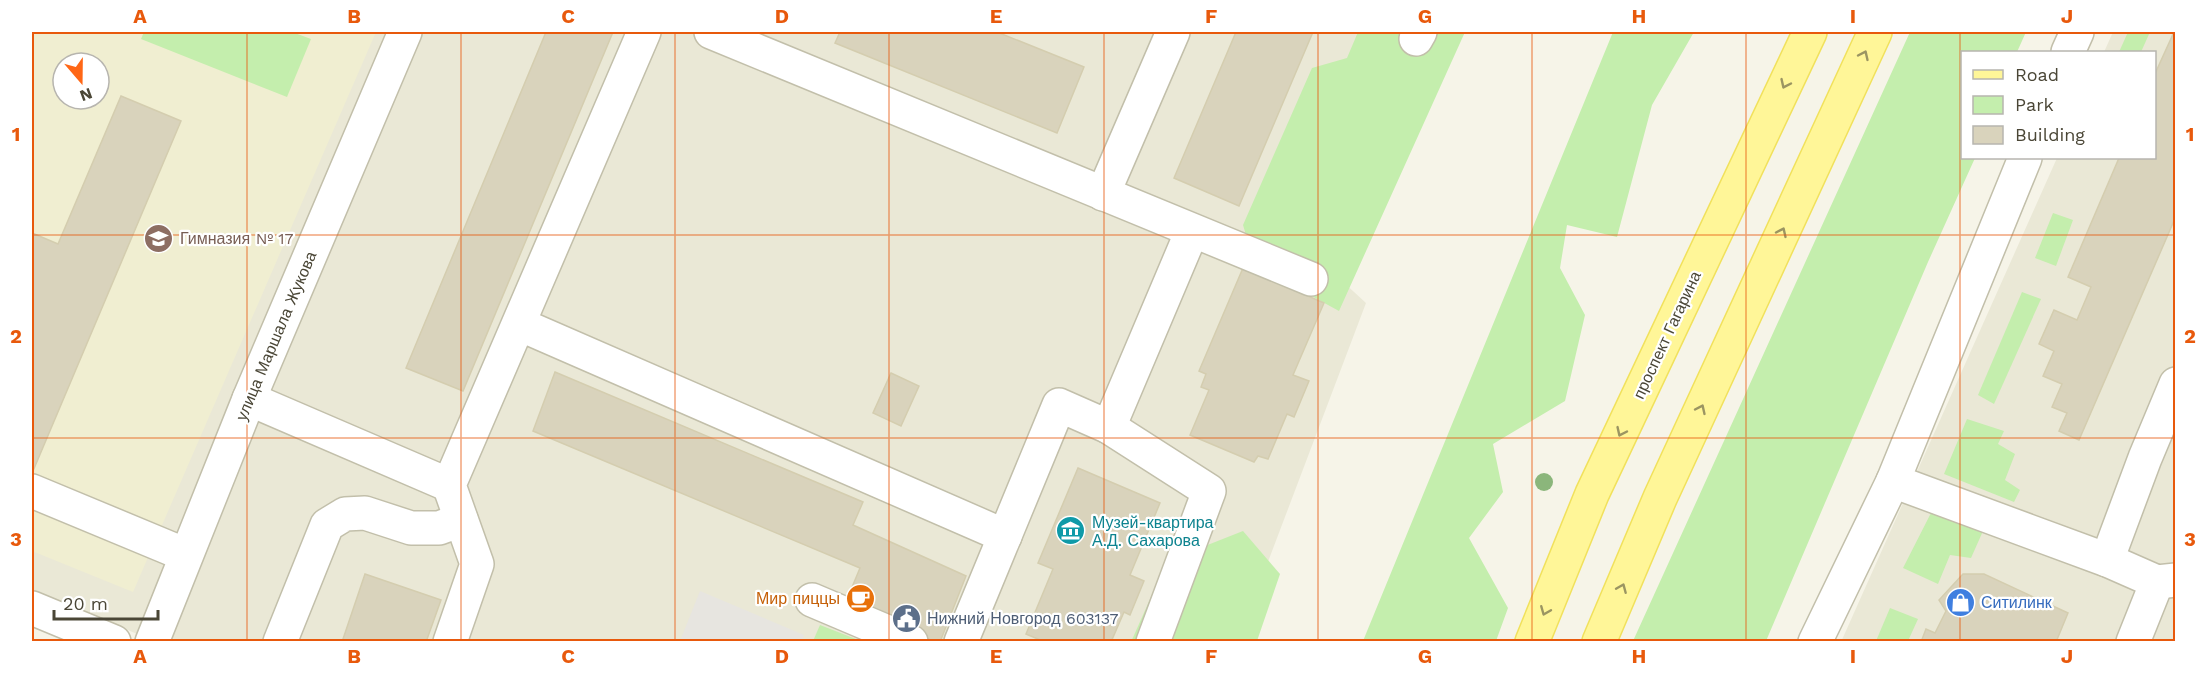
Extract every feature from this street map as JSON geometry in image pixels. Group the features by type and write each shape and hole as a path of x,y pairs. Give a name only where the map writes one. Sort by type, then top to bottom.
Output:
{"main road":[{"name":"проспект Гагарина","path":"1533,642 1592,494 1809,32"},
{"path":"1599,642 1660,498 1875,32"}],"street":[{"name":"улица Маршала Жукова","path":"152,642 249,399 405,32"},
{"path":"450,642 477,564 449,485 644,32"},
{"path":"711,32 1311,279"},
{"path":"1103,194 1173,32"},
{"path":"2068,51 2076,32"},
{"path":"1815,642 1893,481 2025,159"},
{"path":"1109,427 1192,231"},
{"path":"519,324 1005,536"},
{"path":"2107,560 2175,384"},
{"path":"249,399 449,485"},
{"path":"961,642 1059,405 1109,427 1209,491 1153,642"},
{"path":"1893,481 2166,581 2133,642"},
{"path":"32,491 186,555"},
{"path":"279,642 327,525 345,514 365,513 411,528 439,528 461,519"},
{"path":"812,600 911,642"},
{"path":"32,608 114,642"}],"shaded area":[{"path":"32,32 1389,32 1302,244 1366,303 1238,641 154,641 32,590"},
{"name":"Гимназия № 17","path":"32,32 376,32 133,592 32,551"},
{"path":"2113,32 2175,32 2175,641 1841,642 2057,159 2156,159 2156,51 2104,51"},
{"path":"700,591 804,635 802,641 680,641"}],"green space":[{"path":"144,32 292,32 311,39 287,97 141,39"},
{"path":"1358,32 1465,32 1339,311 1255,265 1243,225 1312,68 1347,58"},
{"path":"1613,32 1694,32 1652,105 1617,237 1567,225 1560,268 1585,315 1565,401 1493,444 1503,492 1469,538 1508,608 1496,641 1363,641"},
{"path":"1910,32 2026,32 2017,51 1961,51 1961,159 1975,159 1928,262 1766,641 1633,641"},
{"path":"2128,32 2150,32 2141,51 2119,51"},
{"path":"2053,213 2073,220 2056,266 2035,258"},
{"path":"2022,292 2041,299 1994,404 1978,395"},
{"path":"1967,419 2004,431 1998,444 2015,454 2005,480 2020,490 2014,502 1944,474"},
{"path":"1932,511 1983,531 1971,558 1950,555 1938,584 1903,568"},
{"path":"1243,531 1280,574 1257,641 1131,642 1167,561"},
{"path":"1890,608 1918,619 1908,641 1876,641"},
{"path":"820,625 861,641 813,641"}],"building":[{"path":"546,32 613,32 463,391 406,368"},
{"path":"840,32 997,32 1084,67 1057,133 835,43"},
{"path":"1236,32 1313,32 1239,206 1174,178"},
{"path":"2176,32 2176,216 2079,440 2059,431 2067,413 2052,407 2062,384 2043,376 2054,351 2039,344 2054,310 2077,320 2091,287 2068,277 2119,159 2156,159 2156,72"},
{"path":"121,96 181,121 33,471 32,233 58,244"},
{"path":"1243,268 1324,303 1293,375 1309,381 1294,417 1287,414 1268,459 1258,456 1254,462 1190,435 1209,390 1201,387 1206,374 1199,371"},
{"path":"555,372 863,502 853,525 966,576 940,642 935,642 845,604 860,568 533,431"},
{"path":"891,373 919,386 901,426 873,413"},
{"path":"1078,468 1160,503 1130,575 1144,581 1130,615 1124,612 1111,642 1045,642 1026,634 1053,569 1038,563"},
{"path":"365,574 441,600 426,642 342,642"},
{"path":"1963,574 1984,574 2068,613 2056,642 2013,642 2009,640 2008,642 1921,642 1926,629 1935,633 1946,611 1939,600"}],"place":[{"name":"Гимназия № 17","path":"159,238"},
{"name":"Музей-квартира А.Д. Сахарова","path":"1071,531"},
{"name":"Мир пиццы","path":"861,598"},
{"name":"Ситилинк","path":"1960,602"},
{"name":"Нижний Новгород 603137","path":"906,618"}]}
